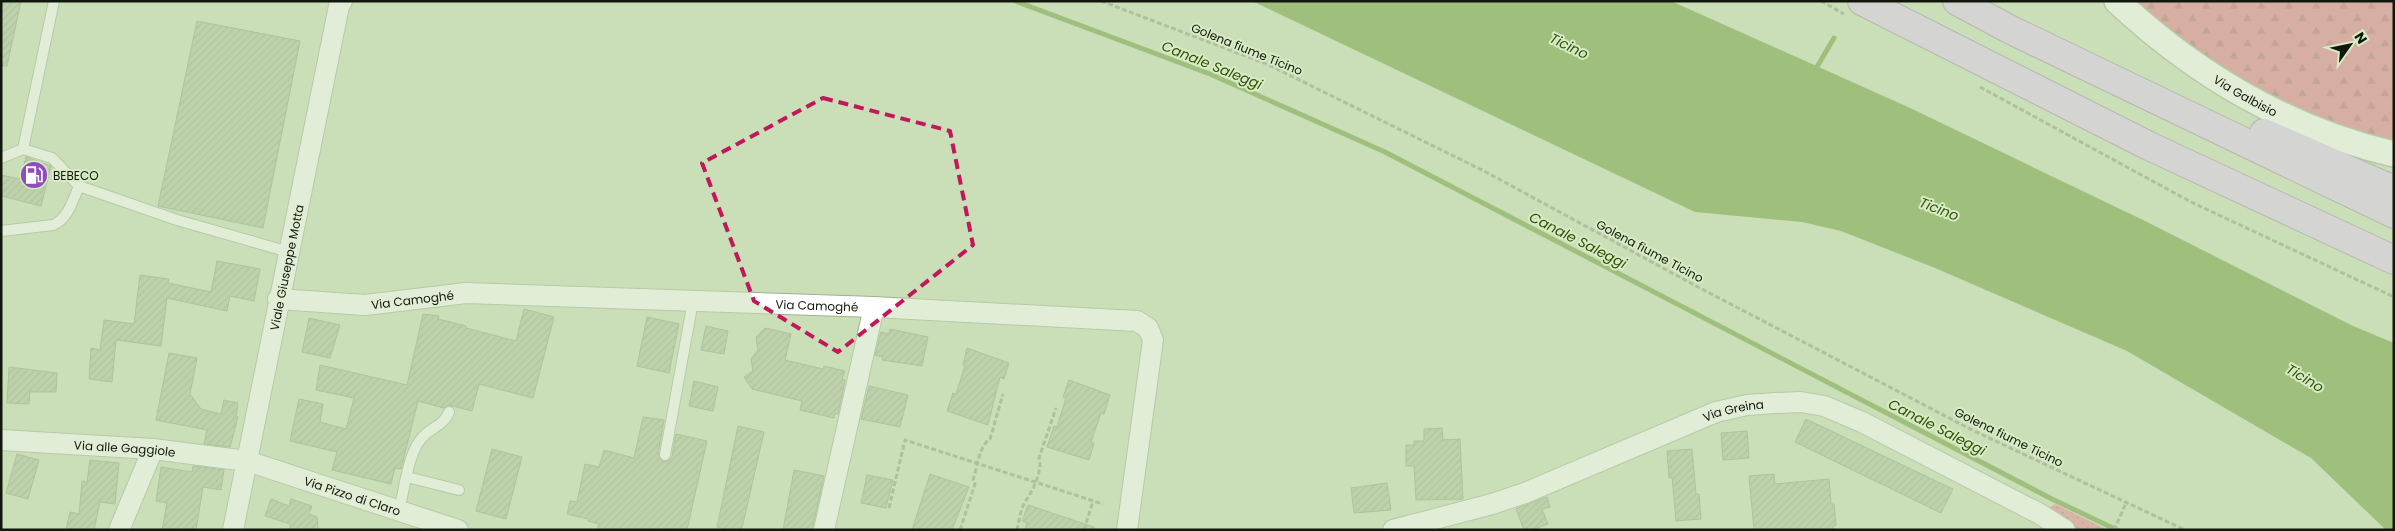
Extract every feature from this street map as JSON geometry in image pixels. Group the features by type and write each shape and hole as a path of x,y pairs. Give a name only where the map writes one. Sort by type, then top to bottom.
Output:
{"highway":[{"path":"1957,1 2011,30 2394,214"},
{"path":"1854,8 2394,260"},
{"path":"2203,123 2231,119 2394,190"}],"street":[{"name":"Via Galbisio","path":"2117,1 2162,42 2212,78 2247,98 2285,117 2339,139 2394,154"},
{"name":"Viale Giuseppe Motta","path":"233,530 278,299 340,3"},
{"name":"Via Camoghé","path":"278,299 365,305 466,293 874,307 1127,320 1144,323 1153,340 1127,530"},
{"path":"824,530 874,307"},
{"name":"Via Greina","path":"1393,530 1492,504 1525,493 1716,412 1747,405 1801,402 1824,406 1862,422 2040,514 2065,530"},
{"name":"Via alle Gaggiole","path":"1,440 153,449 247,461"},
{"path":"119,530 153,449"},
{"name":"Via Pizzo di Claro","path":"247,461 458,530"}],"lane":[{"path":"23,148 54,2"},
{"path":"1,158 23,148 52,158 80,186 177,220 289,252"},
{"path":"1,231 59,223 64,218 80,186"},
{"path":"665,455 693,301"},
{"path":"399,511 417,444 424,435 444,421 449,412"},
{"path":"408,477 459,490"}],"path":[{"name":"Golena fiume Ticino","path":"1101,1 1269,65 1484,171 1698,287 1972,430 2185,530"},
{"path":"1821,1 1854,8"},
{"path":"1974,84 2191,202 2394,297"},
{"path":"960,530 975,484 973,480 978,464 985,442 990,439 1003,394"},
{"path":"1017,530 1026,499 1031,496 1041,464 1039,458 1056,408"},
{"path":"889,508 905,440 1103,504"},
{"path":"1084,530 1093,501"},
{"path":"2114,530 2126,503"}],"highlighted area":[{"path":"823,98 950,131 973,245 838,352 754,301 702,163"}],"shaded area":[{"path":"2055,504 2108,530 2065,530 2040,514"}],"green space":[{"path":"2117,1 2394,1 2394,154 2285,117"}],"water":[{"name":"Ticino","path":"1252,1 1671,1 1908,107 2143,220 2353,326 2394,343 2394,530 2386,530 2311,458 2127,351 1935,268 1841,231 1802,222 1695,212"}],"building":[{"path":"1,1 21,1 7,66 1,66"},
{"path":"197,21 300,41 263,228 158,206"},
{"path":"26,157 51,166 41,206 1,196 1,175 20,179"},
{"path":"217,261 260,269 254,301 230,296 227,311 167,298 161,346 116,340 112,382 89,379 91,348 100,350 104,320 134,324 140,275 169,279 168,283 211,292"},
{"path":"524,309 554,317 533,398 479,384 472,411 449,405 444,408 418,401 401,469 395,468 391,484 332,470 337,452 290,441 299,399 323,404 320,422 346,429 354,398 316,390 320,365 407,385 423,314 439,316 438,319 516,341"},
{"path":"647,317 679,324 669,373 637,366"},
{"path":"309,318 340,325 330,358 302,352"},
{"path":"706,326 728,331 724,354 701,350"},
{"path":"765,328 791,334 785,360 823,369 824,366 845,371 842,379 845,380 838,414 835,413 834,418 800,410 802,401 752,389 744,377 753,371 751,359 758,350 756,337"},
{"path":"890,329 928,337 922,366 882,360 883,357 875,355 881,332 889,334"},
{"path":"967,348 1009,363 1004,379 1000,377 988,425 947,411 953,393 956,394 965,366 963,365"},
{"path":"169,353 197,358 190,394 201,409 221,414 224,400 238,403 236,416 238,417 230,447 204,444 207,430 156,420"},
{"path":"9,367 57,373 56,392 30,392 29,404 7,403"},
{"path":"1069,380 1110,395 1104,414 1101,413 1091,442 1094,443 1089,460 1047,447 1054,426 1057,427 1066,398 1063,397"},
{"path":"694,381 718,387 713,411 689,406"},
{"path":"869,386 908,395 900,427 861,419"},
{"path":"643,417 664,420 658,454 663,462 668,461 672,457 676,434 707,441 687,530 597,530 599,524 567,514 570,501 577,502 585,464 599,467 604,450 634,458"},
{"path":"1806,419 1953,489 1941,513 1795,442"},
{"path":"738,426 764,432 741,530 728,530 717,527"},
{"path":"1442,428 1443,440 1460,439 1463,499 1416,500 1414,466 1406,466 1406,445 1414,445 1414,441 1424,441 1424,429"},
{"path":"1747,431 1749,458 1723,460 1721,433"},
{"path":"492,449 522,457 506,519 476,511"},
{"path":"1692,449 1696,494 1699,494 1701,519 1676,521 1672,477 1669,478 1667,451"},
{"path":"17,454 39,460 28,499 6,493"},
{"path":"90,460 119,463 115,504 100,502 94,530 66,530 70,512 79,514 82,481 87,482"},
{"path":"193,466 224,470 221,490 203,487 196,530 162,530 167,503 156,501 161,467 192,472"},
{"path":"794,470 824,476 812,530 783,530"},
{"path":"930,474 969,487 952,530 912,530"},
{"path":"1774,474 1775,484 1829,479 1831,504 1834,504 1836,525 1833,526 1833,530 1754,530 1749,476"},
{"path":"867,475 893,480 886,508 861,503"},
{"path":"1387,483 1391,510 1354,513 1351,488"},
{"path":"1547,497 1550,507 1542,509 1548,524 1532,530 1524,530 1516,509"},
{"path":"271,499 289,506 291,499 312,506 309,514 317,517 318,530 290,530 290,524 265,516"},
{"path":"1028,505 1094,527 1094,530 1025,530 1027,523 1022,521"}],"waterway":[{"name":"Canale Saleggi","path":"1015,1 1210,74 1385,152 2052,499 2117,530"},
{"path":"1814,72 1834,38"}],"place":[{"name":"BEBECO","path":"34,175"}]}
